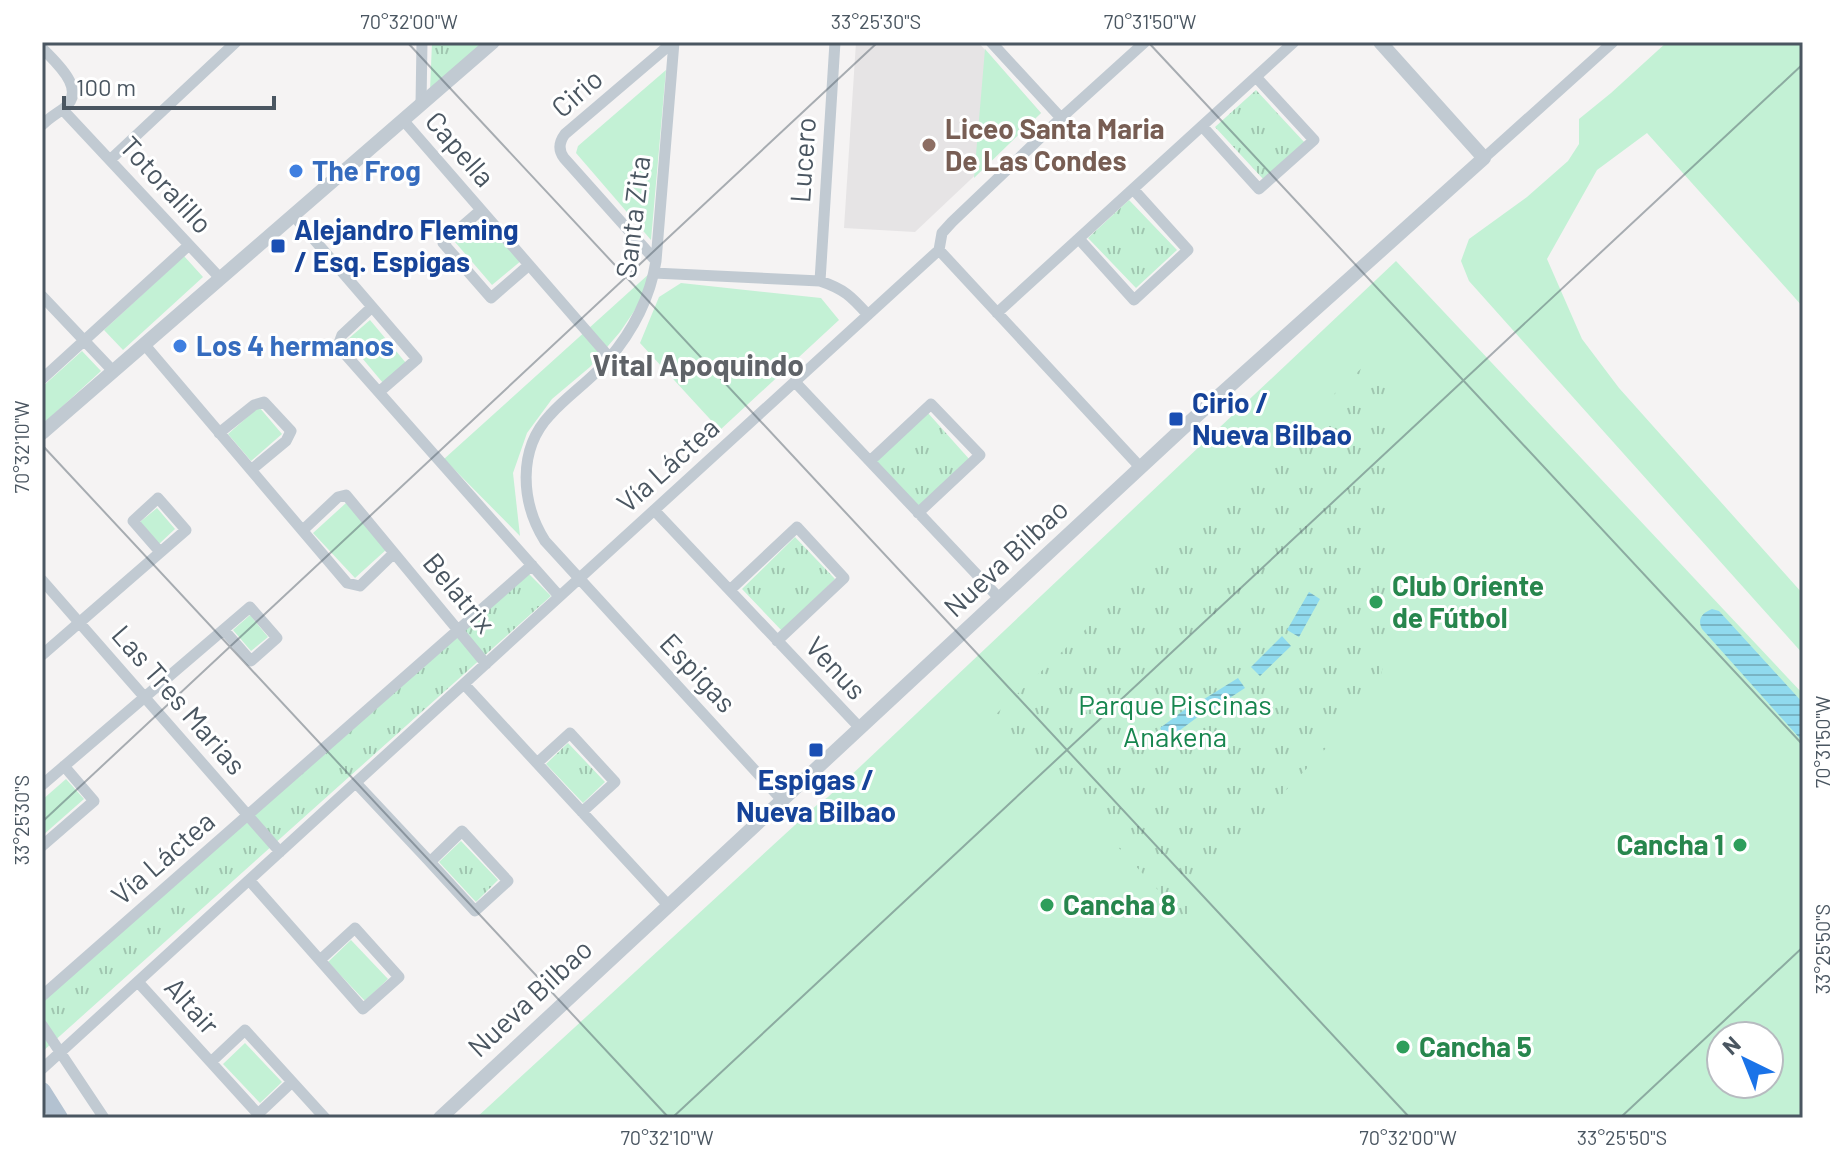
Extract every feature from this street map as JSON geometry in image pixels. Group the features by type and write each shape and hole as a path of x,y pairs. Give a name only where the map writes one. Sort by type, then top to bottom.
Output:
{"main road":[{"path":"42,1091 59,1118"}],"street":[{"path":"110,160 236,42"},
{"path":"421,104 422,42"},
{"path":"42,433 493,42"},
{"name":"Santa Zita","path":"578,579 545,541 533,519 527,492 527,465 535,439 549,416 610,358 634,324 643,305 655,267 674,42"},
{"name":"Cirio","path":"655,267 564,158 559,147 565,134 674,42"},
{"name":"Lucero","path":"820,281 835,42"},
{"path":"991,42 1061,118"},
{"path":"997,313 1294,42"},
{"path":"1380,42 1484,158"},
{"name":"Nueva Bilbao","path":"440,1118 1141,468 1613,42"},
{"name":"Vía Láctea","path":"42,1069 939,250 942,233 952,222 1142,43"},
{"path":"42,48 70,81 72,92 63,110 56,112 42,125"},
{"path":"1202,126 1259,189 1314,140 1256,77"},
{"name":"Totoralillo","path":"63,110 220,278"},
{"name":"Capella","path":"403,120 610,358"},
{"path":"1079,239 1134,300 1145,290 1188,250 1133,189"},
{"name":"Capella","path":"481,210 443,243 452,254 491,298 529,265"},
{"path":"293,215 417,359 379,392"},
{"path":"42,379 189,245"},
{"path":"939,250 1141,468"},
{"path":"655,267 820,281 838,287 851,296 868,315"},
{"path":"42,296 113,371"},
{"path":"372,307 342,335 338,346 559,596"},
{"name":"Belatrix","path":"144,344 347,583 360,586 394,553"},
{"path":"795,382 1000,599"},
{"path":"219,433 254,405 264,402 291,431 286,441 251,470"},
{"path":"870,461 931,404 980,455 918,513"},
{"name":"Belatrix","path":"303,530 338,497 346,495 486,664"},
{"path":"42,655 186,530 158,498 133,521 160,552"},
{"name":"Venus","path":"654,510 860,728"},
{"name":"Venus","path":"730,590 797,527 844,578 777,641"},
{"name":"Vía Láctea","path":"42,996 532,565"},
{"name":"Espigas","path":"578,579 782,800"},
{"name":"Las Tres Marias","path":"42,580 280,852"},
{"path":"42,785 250,607 277,638 251,661 224,630"},
{"path":"464,684 668,905"},
{"path":"537,763 570,733 615,782 582,812"},
{"path":"42,846 94,801 64,766"},
{"path":"356,783 475,911 508,881 462,831 430,862"},
{"path":"249,880 363,1009 399,977 355,928 320,960"},
{"name":"Altair","path":"138,982 258,1114 292,1082"},
{"path":"42,1025 104,1118"},
{"name":"Altair","path":"211,1062 245,1030 325,1118"}],"shaded area":[{"name":"Liceo Santa Maria De Las Condes","path":"856,42 978,42 1041,113 915,232 844,228"}],"green space":[{"path":"432,42 487,42 430,91"},
{"path":"1667,42 1803,42 1803,307 1647,133 1597,170 1547,259 1582,339 1619,388 1803,594 1803,654 1469,281 1461,261 1469,239 1527,197 1568,161 1579,144 1579,119"},
{"path":"985,49 1041,113 974,178"},
{"path":"666,70 651,240 576,153 578,146"},
{"path":"1256,90 1305,143 1264,180 1215,127"},
{"path":"1129,200 1177,250 1136,288 1088,238"},
{"path":"485,217 522,260 492,285 455,242"},
{"path":"184,256 203,277 123,350 104,330"},
{"name":"Club Oriente de Fútbol","path":"1396,261 1803,694 1803,1118 476,1118 819,803"},
{"path":"650,273 639,304 620,332 590,367 552,399 527,433 513,473 520,536 444,459"},
{"path":"681,283 821,298 839,320 720,430 640,343 659,297"},
{"path":"370,320 406,363 383,383 347,340"},
{"path":"82,351 101,371 42,425 42,387"},
{"name":"Parque Piscinas Anakena","path":"1367,363 1388,378 1394,572 1391,637 1375,697 1204,876 1185,919 995,715"},
{"path":"259,407 282,434 251,461 228,434"},
{"path":"928,413 970,460 917,508 874,461"},
{"path":"346,503 387,549 355,578 313,533"},
{"path":"157,508 175,529 159,544 140,522"},
{"path":"795,537 835,579 782,631 742,589"},
{"path":"528,573 551,596 42,1052 42,1001"},
{"path":"250,615 268,637 251,651 233,630"},
{"path":"568,743 605,782 583,803 546,764"},
{"path":"66,779 84,799 42,836 42,800"},
{"path":"461,841 498,880 476,902 439,862"},
{"path":"351,940 388,979 365,1001 328,962"},
{"path":"245,1043 282,1082 260,1103 223,1064"}],"water":[{"path":"1309,592 1320,599 1299,637 1287,630"},
{"path":"1712,609 1719,611 1803,703 1803,742 1702,629 1701,617"},
{"path":"1282,636 1291,646 1260,676 1251,667"},
{"path":"1238,678 1245,688 1208,712 1201,701"},
{"path":"1195,702 1203,713 1168,739 1160,728"}],"place":[{"name":"Liceo Santa Maria De Las Condes","path":"929,145"},
{"name":"The Frog","path":"296,171"},
{"name":"Alejandro Fleming / Esq. Espigas","path":"278,246"},
{"name":"Los 4 hermanos","path":"180,346"},
{"name":"Cirio / Nueva Bilbao","path":"1176,419"},
{"name":"Club Oriente de Fútbol","path":"1376,602"},
{"name":"Espigas / Nueva Bilbao","path":"816,750"},
{"name":"Cancha 1","path":"1740,845"},
{"name":"Cancha 8","path":"1047,905"},
{"name":"Cancha 5","path":"1403,1047"}],"district":[{"name":"Vital Apoquindo","path":"698,366"}]}
